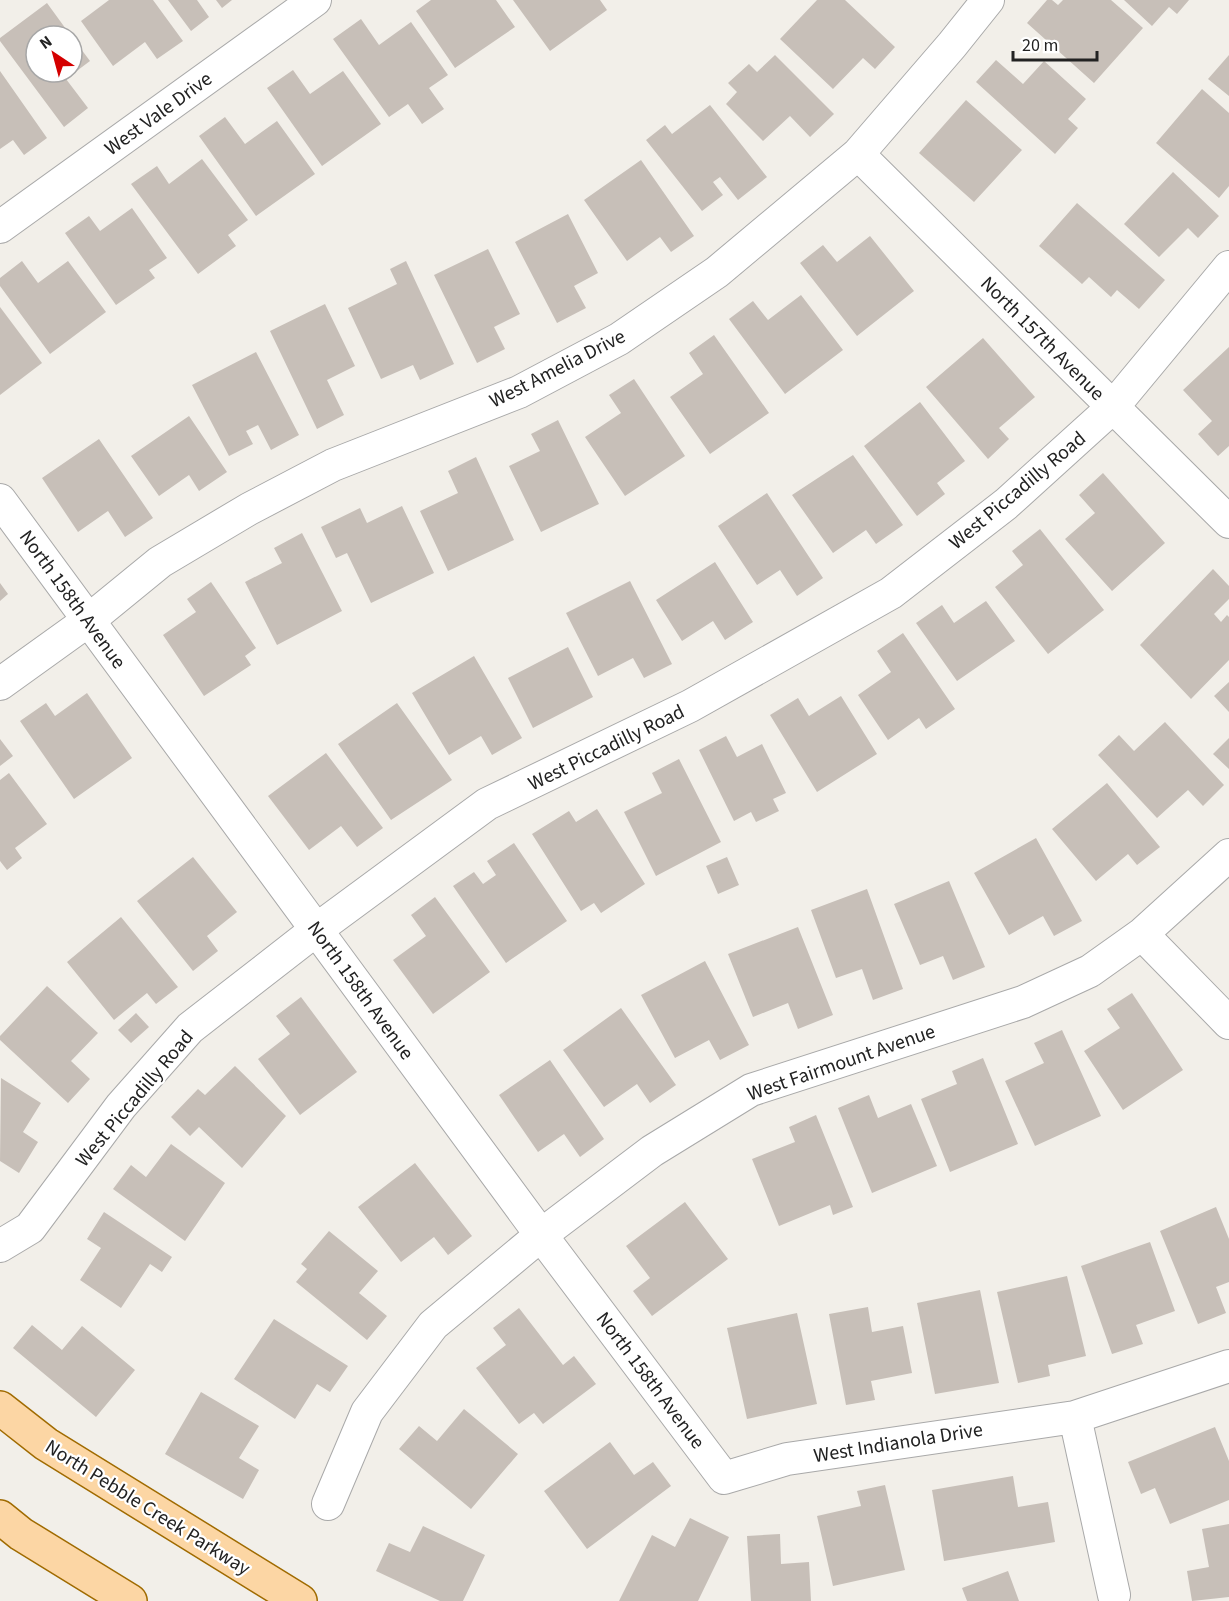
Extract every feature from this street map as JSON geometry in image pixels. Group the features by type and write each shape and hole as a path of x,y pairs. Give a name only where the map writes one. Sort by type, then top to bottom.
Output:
{"main road":[{"name":"North Pebble Creek Parkway","path":"0,1408 46,1444 300,1601"},
{"path":"0,1517 21,1534 129,1601"}],"street":[{"name":"West Vale Drive","path":"0,227 315,0"},
{"name":"West Amelia Drive","path":"0,684 89,620 160,562 260,504 333,465 519,392 620,339 717,272 858,154 988,0"},
{"name":"North 157th Avenue","path":"858,154 1229,522"},
{"name":"West Piccadilly Road","path":"0,1246 30,1228 121,1106 190,1028 316,930 487,804 690,706 891,593 1006,504 1112,408 1229,267"},
{"name":"North 158th Avenue","path":"0,500 541,1235 724,1478"},
{"name":"West Fairmount Avenue","path":"328,1504 367,1412 433,1325 541,1235 652,1151 751,1090 1023,1002 1090,971 1142,934 1229,855"},
{"path":"1142,934 1229,1023"},
{"name":"West Indianola Drive","path":"724,1478 788,1459 1075,1417 1229,1366"},
{"path":"1075,1417 1114,1595"}],"building":[{"path":"109,0 153,0 183,41 157,59 145,42 113,66 81,21"},
{"path":"168,0 197,0 209,17 191,31"},
{"path":"216,0 232,0 222,8"},
{"path":"431,0 496,0 515,27 455,68 416,11"},
{"path":"513,0 600,0 607,10 550,51"},
{"path":"817,0 845,0 895,47 875,69 863,58 833,89 780,39"},
{"path":"1047,0 1052,0 1058,5 1063,0 1111,0 1143,28 1094,83 1027,23"},
{"path":"1124,0 1189,0 1177,14 1169,7 1152,26"},
{"path":"47,3 62,24 24,24 24,73 0,38"},
{"path":"361,19 379,45 411,22 448,75 429,88 444,109 422,124 408,104 389,117 333,39"},
{"path":"84,53 90,61 84,66"},
{"path":"775,55 834,114 810,137 790,116 763,141 726,104 737,92 728,83 749,64 757,72"},
{"path":"1229,55 1229,96 1208,79"},
{"path":"996,60 1023,84 1044,61 1086,99 1068,119 1078,128 1055,154 976,82"},
{"path":"293,70 310,94 343,71 381,124 322,166 267,88"},
{"path":"0,71 47,138 24,155 13,140 0,149"},
{"path":"32,84 70,84 88,108 64,127"},
{"path":"1202,89 1229,113 1229,186 1219,198 1156,143"},
{"path":"966,100 1022,150 974,202 919,153"},
{"path":"710,105 767,177 738,200 720,177 713,182 723,195 702,211 646,140 665,125 672,134"},
{"path":"225,117 245,144 277,121 315,174 256,216 199,136"},
{"path":"202,159 248,220 228,235 236,246 198,274 131,184 157,166 169,184"},
{"path":"641,160 694,236 671,252 660,237 627,261 584,200"},
{"path":"1173,172 1219,216 1198,238 1188,228 1159,257 1124,224"},
{"path":"1077,203 1165,280 1139,309 1117,290 1111,297 1089,277 1082,284 1039,246"},
{"path":"132,208 167,258 149,270 155,278 116,305 65,233 89,216 100,231"},
{"path":"568,214 598,273 574,286 586,308 557,323 515,242"},
{"path":"870,236 914,291 857,336 800,263 823,245 837,262"},
{"path":"488,249 520,314 494,327 505,349 477,363 434,275"},
{"path":"22,261 38,283 68,261 106,312 50,354 0,286 0,278"},
{"path":"406,261 454,364 420,380 413,365 381,379 348,308 397,284 390,269"},
{"path":"801,295 843,350 785,394 729,319 753,301 768,320"},
{"path":"325,304 355,366 327,380 344,415 317,429 270,331"},
{"path":"0,307 42,363 0,395"},
{"path":"714,335 769,413 710,454 670,397 703,374 689,353"},
{"path":"983,338 1035,397 999,428 1009,439 988,459 926,387"},
{"path":"1229,347 1229,446 1218,456 1198,434 1212,421 1183,390"},
{"path":"256,352 299,435 271,450 258,425 246,431 253,444 229,456 192,385"},
{"path":"634,379 685,456 625,496 585,437 621,413 609,395"},
{"path":"920,402 965,461 937,483 945,494 917,516 864,446"},
{"path":"189,416 227,472 199,491 189,475 159,496 131,456"},
{"path":"558,420 599,504 541,532 509,466 540,451 531,434"},
{"path":"99,439 153,518 125,537 108,511 78,532 42,478"},
{"path":"853,455 903,525 876,544 866,530 833,553 792,495"},
{"path":"476,457 514,540 448,571 420,511 458,493 448,471"},
{"path":"1103,473 1165,543 1112,591 1065,539 1095,513 1079,495"},
{"path":"767,493 823,578 797,596 780,570 757,585 718,526"},
{"path":"402,506 434,573 371,603 347,553 336,558 321,527 360,508 367,523"},
{"path":"1040,529 1104,610 1048,654 995,587 1023,565 1012,551"},
{"path":"302,533 342,611 277,645 245,582 282,563 274,548"},
{"path":"715,562 753,622 725,640 713,621 682,641 656,600"},
{"path":"1213,569 1229,586 1229,599 1214,614 1221,622 1227,615 1229,617 1229,660 1191,699 1140,645"},
{"path":"630,581 672,664 644,678 633,658 598,676 566,613"},
{"path":"211,582 256,648 245,656 251,665 204,696 163,635 196,612 187,599"},
{"path":"0,583 8,594 0,601"},
{"path":"986,601 1015,641 957,681 916,623 942,605 954,623"},
{"path":"903,633 955,709 926,729 919,718 888,740 858,695 891,672 877,651"},
{"path":"568,647 593,697 533,728 508,678"},
{"path":"474,656 522,738 492,755 481,736 449,755 412,693"},
{"path":"1229,682 1229,712 1214,696"},
{"path":"87,693 132,758 74,799 20,721 46,703 55,716"},
{"path":"841,696 877,754 817,792 770,715 798,698 809,716"},
{"path":"397,703 452,780 391,820 338,744"},
{"path":"1165,722 1224,785 1203,806 1188,790 1157,818 1098,755 1119,735 1134,751"},
{"path":"726,736 737,757 762,744 786,793 773,799 779,811 756,822 751,812 734,821 699,750"},
{"path":"1229,738 1229,769 1213,754"},
{"path":"0,739 13,756 0,766"},
{"path":"326,753 383,828 357,847 341,826 309,850 268,796"},
{"path":"679,759 721,842 656,876 624,812 662,793 652,773"},
{"path":"9,773 47,824 15,848 22,858 7,870 0,861 0,780"},
{"path":"1107,783 1160,847 1137,865 1128,854 1096,881 1052,829"},
{"path":"597,809 645,884 601,913 594,903 581,911 532,834 569,811 576,822"},
{"path":"1036,838 1082,921 1054,936 1043,916 1009,935 974,873"},
{"path":"514,843 567,921 506,963 453,886 474,872 483,884 496,875 487,861"},
{"path":"193,857 237,912 207,936 218,951 193,971 137,901"},
{"path":"727,857 739,885 718,894 706,866"},
{"path":"949,881 985,967 953,980 943,956 920,965 894,904"},
{"path":"867,889 903,989 873,1000 862,969 836,978 811,910"},
{"path":"435,897 490,972 433,1014 393,960 426,936 411,915"},
{"path":"121,917 178,987 156,1004 147,993 114,1020 67,962"},
{"path":"798,927 833,1015 798,1029 788,1003 753,1017 728,954"},
{"path":"705,961 749,1045 720,1060 709,1040 675,1058 641,995"},
{"path":"47,986 98,1033 71,1061 90,1079 68,1103 0,1040 0,1036"},
{"path":"1132,993 1183,1070 1123,1110 1084,1051 1120,1028 1107,1009"},
{"path":"301,997 357,1072 300,1115 258,1059 290,1034 276,1016"},
{"path":"621,1008 676,1085 650,1103 637,1084 604,1107 563,1050"},
{"path":"136,1013 149,1027 131,1043 118,1030"},
{"path":"1062,1030 1101,1116 1035,1146 1005,1081 1044,1063 1034,1043"},
{"path":"983,1058 1018,1144 950,1172 921,1099 957,1084 952,1071"},
{"path":"550,1060 604,1139 580,1157 564,1134 538,1152 499,1095"},
{"path":"235,1066 286,1116 242,1168 199,1127 190,1136 171,1117 198,1089 205,1095"},
{"path":"1,1078 41,1103 23,1132 38,1142 19,1173 0,1161"},
{"path":"869,1095 878,1118 911,1104 937,1166 872,1193 838,1108"},
{"path":"816,1115 853,1207 833,1215 830,1205 779,1226 752,1159 795,1142 789,1127"},
{"path":"171,1144 225,1183 185,1241 113,1189 131,1165 146,1177"},
{"path":"415,1163 472,1236 448,1255 434,1237 401,1262 358,1207"},
{"path":"685,1202 728,1259 652,1316 633,1291 650,1278 626,1246"},
{"path":"1216,1207 1229,1239 1229,1282 1216,1287 1226,1313 1198,1324 1160,1231"},
{"path":"104,1212 172,1257 162,1272 150,1264 121,1308 80,1280 101,1248 87,1239"},
{"path":"329,1231 378,1271 359,1293 387,1316 367,1340 296,1282 307,1269 301,1264"},
{"path":"1150,1242 1175,1311 1136,1325 1143,1344 1112,1354 1081,1266"},
{"path":"1067,1276 1086,1356 1048,1365 1050,1376 1018,1383 997,1292"},
{"path":"980,1290 999,1383 935,1394 917,1303"},
{"path":"868,1307 872,1332 903,1326 912,1373 871,1381 875,1400 846,1405 829,1314"},
{"path":"519,1308 563,1365 574,1356 596,1384 543,1424 534,1413 519,1424 476,1368 506,1345 493,1328"},
{"path":"797,1313 817,1404 747,1419 727,1328"},
{"path":"274,1319 348,1366 330,1392 317,1384 295,1419 234,1379"},
{"path":"32,1325 62,1350 82,1326 135,1370 96,1417 13,1348"},
{"path":"201,1392 259,1426 239,1458 259,1470 243,1499 165,1454"},
{"path":"464,1409 518,1454 471,1509 399,1449 419,1426 437,1441"},
{"path":"1215,1427 1229,1461 1229,1500 1170,1524 1155,1488 1141,1494 1128,1462"},
{"path":"610,1442 634,1475 653,1462 671,1486 587,1549 544,1491"},
{"path":"1013,1476 1018,1507 1048,1502 1055,1542 944,1561 932,1490"},
{"path":"885,1485 905,1570 833,1586 817,1516 861,1506 857,1491"},
{"path":"690,1518 729,1537 698,1601 619,1601 652,1535 675,1547"},
{"path":"1229,1524 1229,1597 1192,1601 1187,1571 1209,1567 1202,1529"},
{"path":"423,1526 485,1555 463,1601 440,1601 376,1571 389,1543 410,1552"},
{"path":"780,1534 781,1564 809,1562 811,1601 751,1601 747,1536"},
{"path":"1008,1571 1019,1601 967,1601 962,1588"}]}
